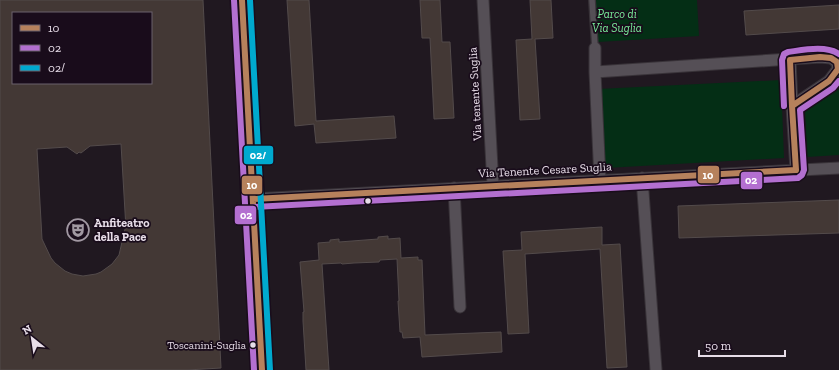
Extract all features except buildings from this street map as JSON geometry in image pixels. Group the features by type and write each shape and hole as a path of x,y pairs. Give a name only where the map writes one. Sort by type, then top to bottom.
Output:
{"street":[{"path":"242,0 262,370"},
{"name":"Via tenente Suglia","path":"483,0 493,186"},
{"path":"595,48 600,180"},
{"path":"595,72 820,57 831,58 837,62 838,70 829,81 792,106"},
{"path":"790,60 796,170"},
{"name":"Via Tenente Cesare Suglia","path":"253,199 839,168"},
{"path":"642,178 656,370"},
{"path":"454,188 460,307"}],"lane":[{"path":"592,0 595,48"}],"green space":[{"name":"Parco di Via Suglia","path":"595,0 697,0 699,36 598,42"},
{"path":"781,80 784,158 606,168 606,166 602,166 598,89"},
{"path":"839,89 839,155 807,157 805,112"}],"transit line":[{"name":"02","path":"234,0 254,370"},
{"name":"10","path":"242,0 262,370"},
{"name":"02/","path":"250,0 270,370"},
{"name":"02","path":"784,106 782,60 784,54 807,49 828,50 839,54"},
{"name":"10","path":"820,57 831,58 837,62 838,69 829,81 792,106 790,60 820,57"},
{"name":"02","path":"253,207 798,178 802,175 804,170 800,110 833,88 839,81"},
{"name":"10","path":"253,199 796,170 792,106"}],"place":[{"name":"Anfiteatro della Pace","path":"78,230"},
{"name":"Toscanini-Suglia","path":"253,345"}]}
